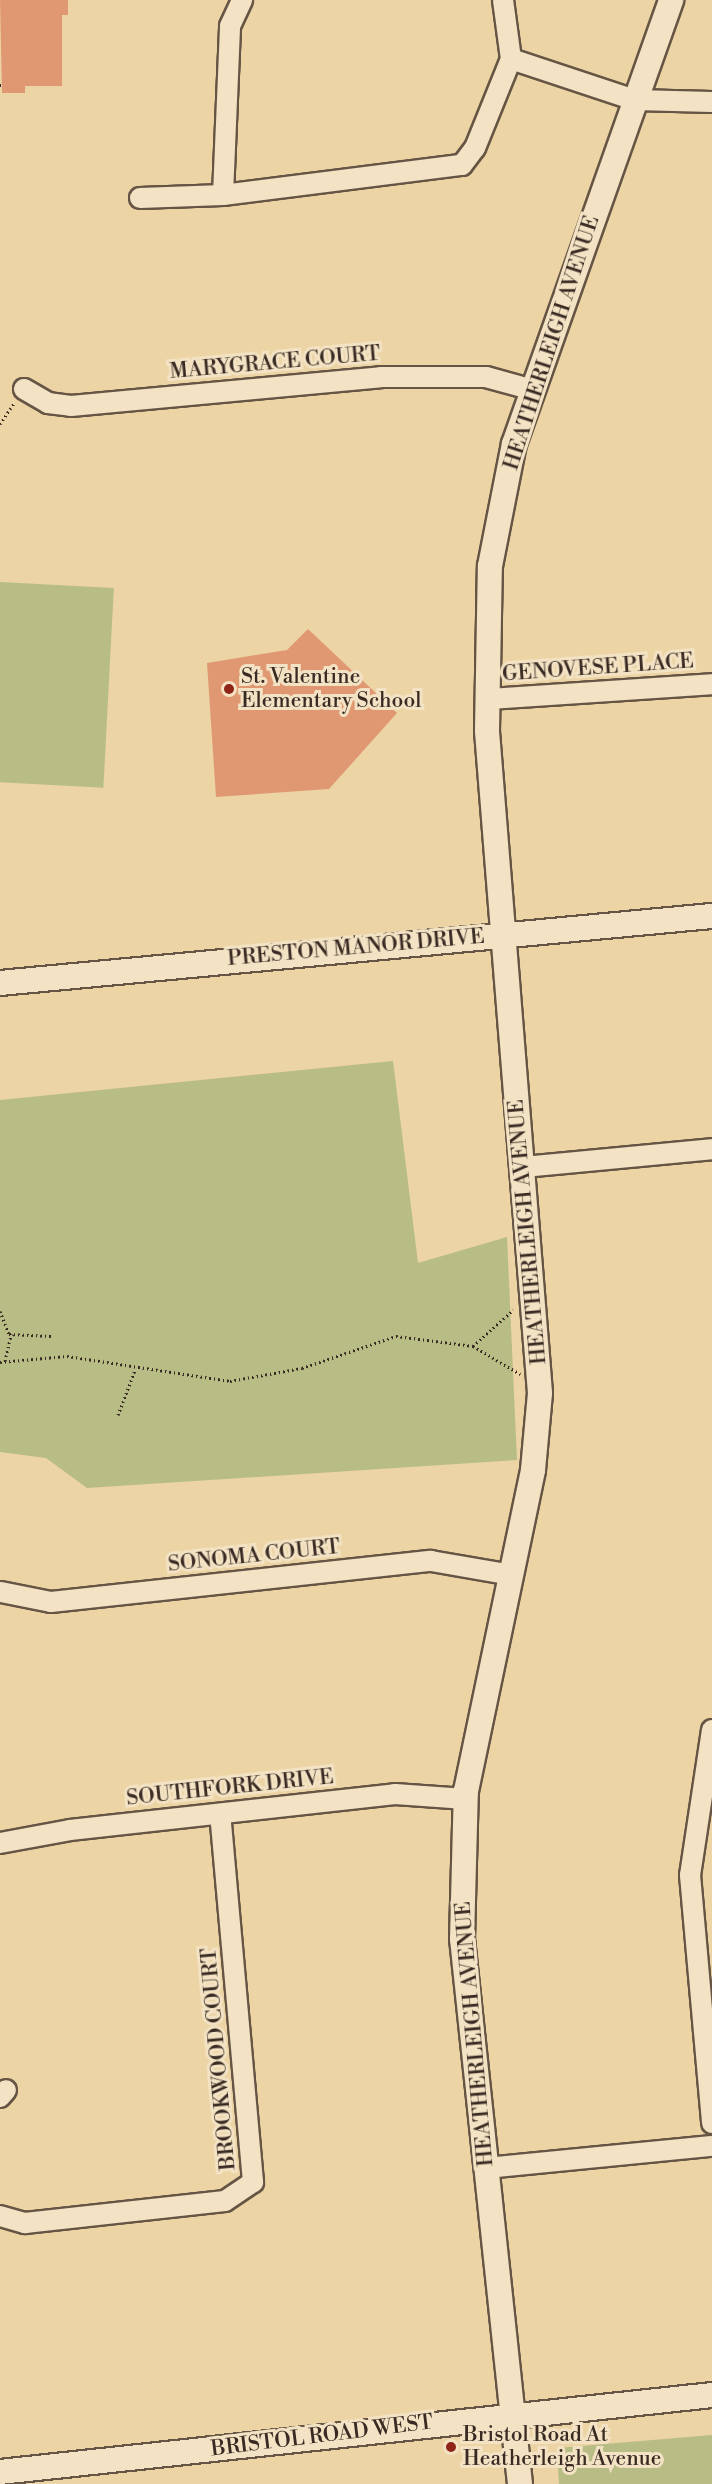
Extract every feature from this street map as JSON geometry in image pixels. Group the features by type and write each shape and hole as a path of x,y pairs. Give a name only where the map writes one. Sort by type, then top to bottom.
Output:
{"street":[{"path":"223,195 230,26 242,0"},
{"path":"140,198 223,195 462,165 475,148 511,58 503,0"},
{"name":"HEATHERLEIGH AVENUE","path":"520,2484 462,1939 466,1799 533,1470 540,1378 504,936 488,699 490,566 514,444 671,0"},
{"path":"511,58 635,100 712,102"},
{"name":"MARYGRACE COURT","path":"24,389 48,403 72,406 381,376 486,377 533,390"},
{"name":"GENOVESE PLACE","path":"488,699 712,684"},
{"name":"PRESTON MANOR DRIVE","path":"0,983 712,916"},
{"path":"523,1167 712,1149"},
{"name":"SONOMA COURT","path":"1,1592 51,1602 430,1561 512,1575"},
{"path":"712,1730 690,1875 712,2124"},
{"name":"SOUTHFORK DRIVE","path":"0,1843 395,1794 466,1799"},
{"name":"BROOKWOOD COURT","path":"0,2216 25,2223 225,2201 253,2182 220,1814"},
{"path":"486,2168 712,2146"},
{"name":"BRISTOL ROAD WEST","path":"1,2475 512,2413 712,2395"}],"path":[{"path":"0,424 24,389"},
{"path":"473,1346 507,1310 534,1307"},
{"path":"0,1311 1,1324 11,1334 51,1336"},
{"path":"5,1361 11,1334"},
{"path":"0,1362 67,1356 135,1370 230,1381 302,1368 396,1336 473,1346 507,1371 540,1378"},
{"path":"118,1415 135,1370"}],"green space":[{"path":"0,582 114,588 103,788 0,782"},
{"path":"393,1061 418,1263 507,1237 517,1460 87,1488 46,1458 0,1452 0,1100"},
{"path":"712,2435 712,2484 559,2484 557,2448"}],"building":[{"path":"0,0 68,0 68,15 62,15 62,86 25,86 25,93 2,93"},
{"path":"308,629 397,713 329,789 216,797 207,663 287,650"}],"place":[{"name":"St. Valentine Elementary School","path":"229,689"},
{"name":"Bristol Road At Heatherleigh Avenue","path":"451,2447"}]}
